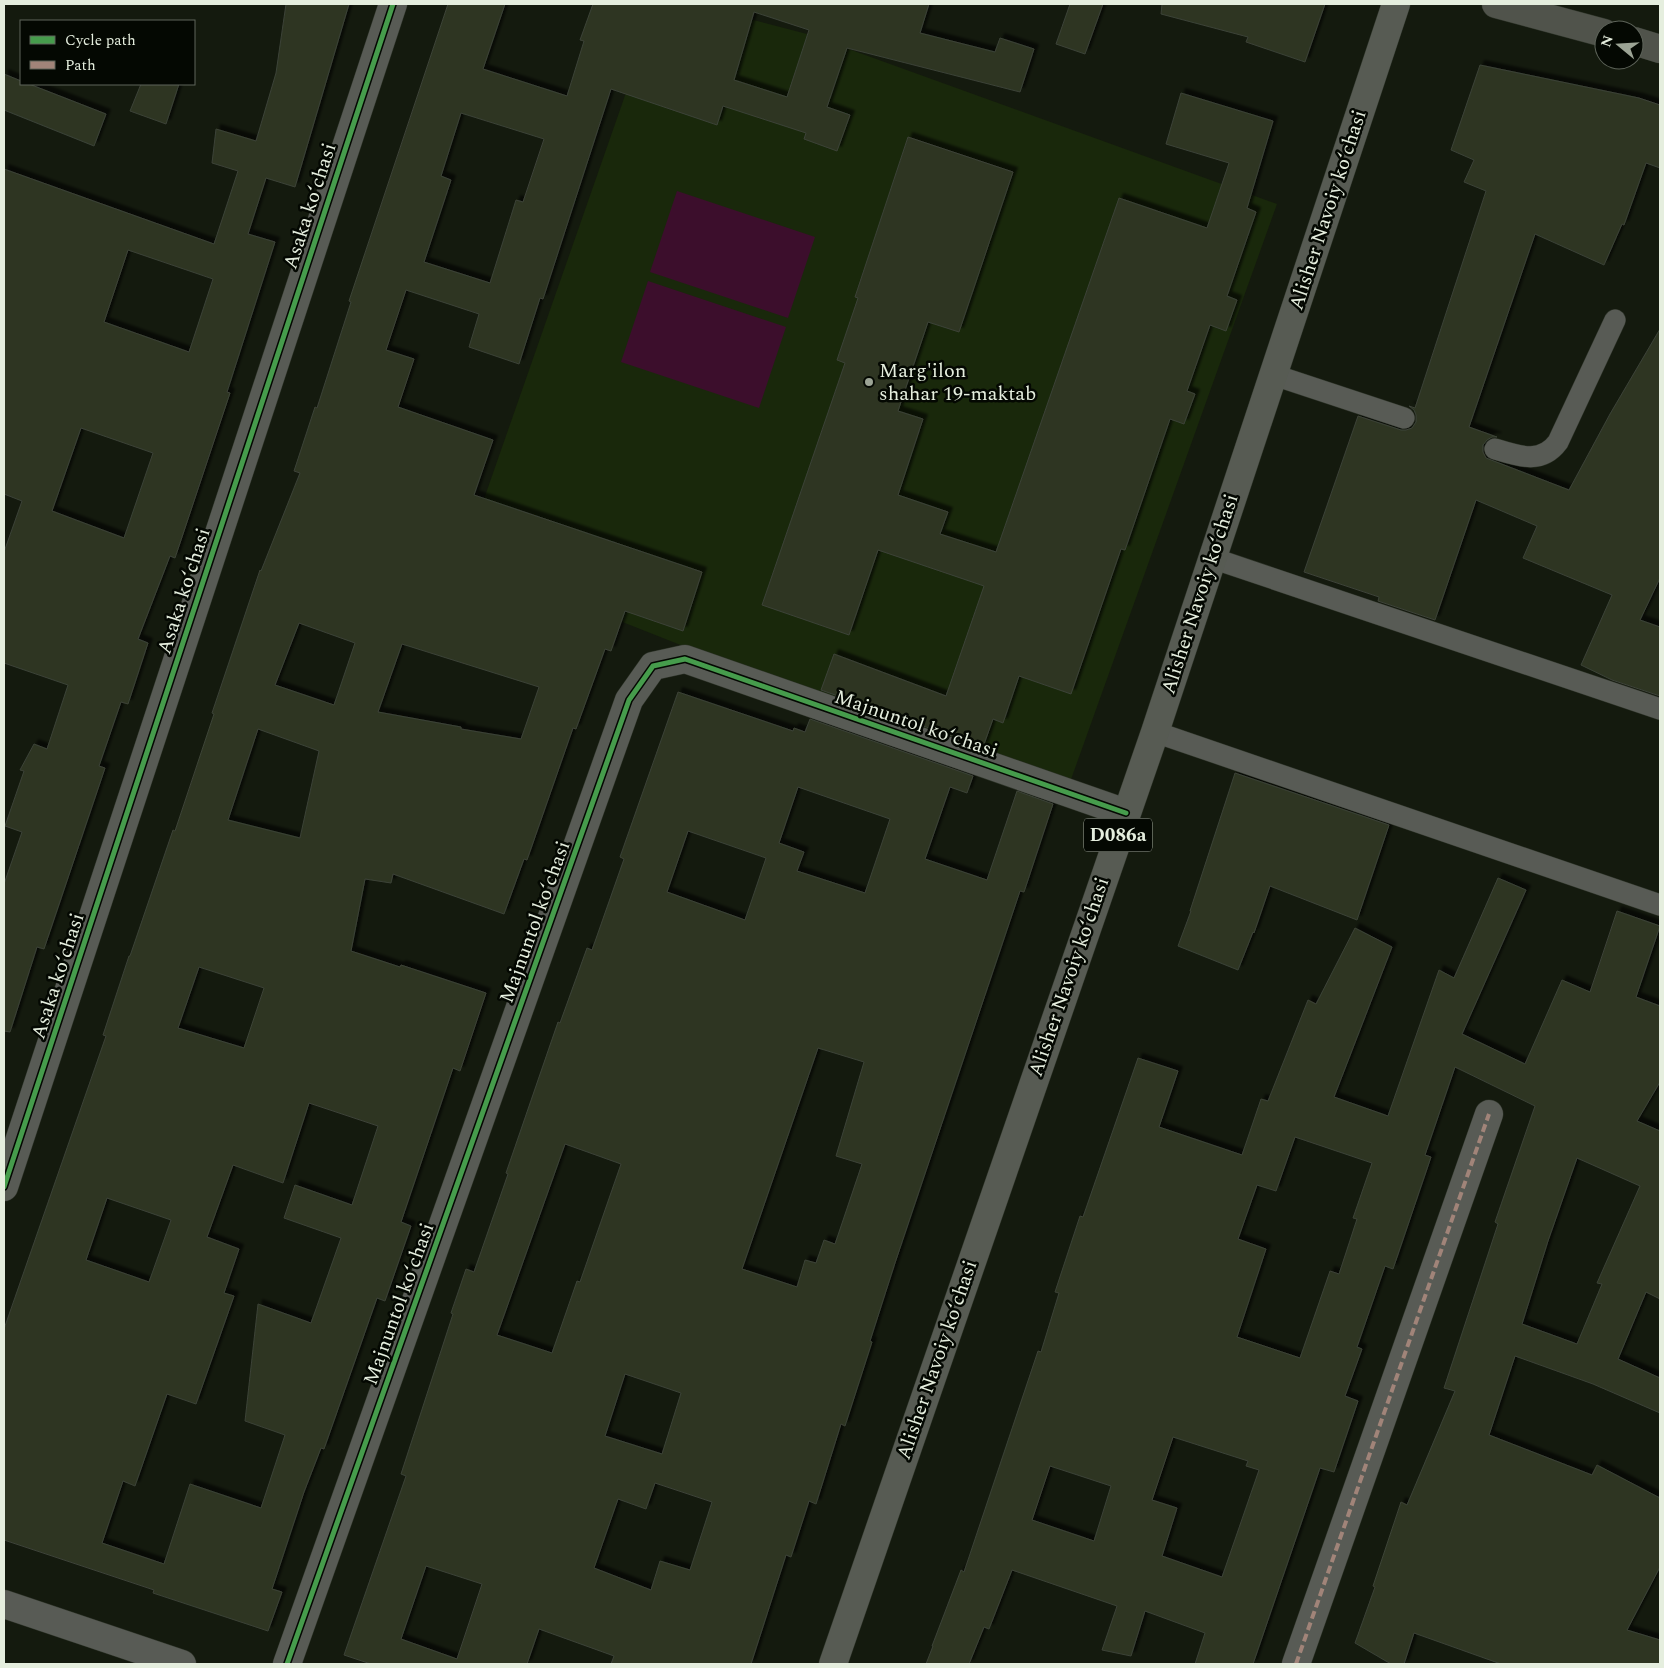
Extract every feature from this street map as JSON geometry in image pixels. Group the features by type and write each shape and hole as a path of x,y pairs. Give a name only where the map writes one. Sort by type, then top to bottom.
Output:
{"main road":[{"name":"Alisher Navoiy koʻchasi","path":"833,1664 1155,732 1396,4"}],"street":[{"name":"Asaka koʻchasi","path":"4,1187 392,4"},
{"path":"1496,4 1594,30"},
{"path":"1644,44 1660,49"},
{"name":"Majnuntol koʻchasi","path":"287,1664 630,700 653,666 685,659 1126,813"},
{"path":"1296,1664 1489,1114"},
{"path":"4,1604 182,1664"}],"lane":[{"path":"1495,449 1529,457 1538,456 1553,448 1558,442 1615,320"},
{"path":"1274,375 1404,418"},
{"path":"1212,558 1660,709"},
{"path":"1155,732 1660,905"}],"shaded area":[{"name":"Marg'ilon shahar 19-maktab","path":"657,4 692,4 807,34 1277,204 1069,785 759,676 463,559"},
{"path":"677,191 815,237 788,318 650,272"},
{"path":"648,281 786,327 759,408 621,362"}],"building":[{"path":"286,4 349,4 295,187 266,178 248,234 275,242 227,392 230,393 175,558 170,556 138,639 148,643 128,704 121,702 99,766 105,768 44,949 37,947 10,1032 4,1031 4,884 22,832 5,826 24,771 20,770 34,744 47,749 68,685 4,663 4,552 22,501 4,494 4,169 214,244 238,171 212,163 216,129 256,141 276,73","holes":["128,250 213,279 189,352 104,322","81,428 153,453 124,538 52,511"]},
{"path":"448,4 505,4 483,69 567,96 584,41 580,40 593,4 929,4 920,33 995,52 1000,38 1034,49 1020,92 847,48 827,107 850,115 837,151 804,139 806,133 723,106 717,125 611,89 543,299 540,298 519,364 469,347 479,314 406,290 386,350 414,359 398,407 493,440 474,495 702,572 683,631 625,611 611,651 605,649 576,729 573,728 527,860 524,859 504,914 393,874 391,883 365,879 351,951 486,993 460,1071 453,1068 401,1222 411,1226 385,1301 377,1298 324,1449 321,1448 304,1492 272,1589 282,1592 268,1631 153,1593 154,1590 4,1540 4,1329 106,1036 103,1035 129,956 173,830 175,831 260,570 300,473 294,471 315,407 317,408 351,302 349,301","holes":["754,12 809,30 787,97 734,80","461,113 544,139 523,202 516,200 490,283 424,262 451,180 441,176","299,623 355,643 334,705 275,685","402,644 539,687 521,739 461,729 461,727 378,712","258,729 319,751 300,838 228,820","199,967 264,988 244,1048 178,1028","309,1103 378,1126 352,1205 295,1185 284,1218 341,1238 311,1323 258,1304 245,1421 285,1435 261,1508 190,1484 164,1564 102,1543 123,1481 135,1486 167,1394 196,1404 234,1296 224,1293 239,1249 207,1237 233,1165 283,1183","107,1198 171,1220 149,1282 86,1260"]},
{"path":"1070,4 1103,4 1085,54 1056,44"},
{"path":"1162,4 1325,4 1305,62 1246,42 1248,37 1161,14"},
{"path":"1480,65 1639,98 1660,105 1660,168 1646,163 1624,225 1622,224 1604,265 1535,234 1469,427 1497,437 1492,437 1483,445 1483,452 1486,458 1569,490 1610,414 1660,329 1660,578 1640,620 1660,627 1660,696 1612,680 1581,665 1612,595 1523,558 1537,526 1476,500 1435,620 1378,601 1379,597 1304,572 1358,416 1401,430 1412,428 1416,422 1414,410 1409,406 1415,408 1486,191 1464,182 1474,160 1451,150"},
{"path":"4,74 20,81 20,85 32,85 106,114 94,146 4,110"},
{"path":"141,85 179,85 166,124 130,111"},
{"path":"1181,93 1273,121 1247,208 1256,212 1227,296 1237,300 1226,331 1210,325 1187,391 1195,394 1184,424 1170,419 1125,550 1121,549 1071,694 1019,676 1003,723 993,719 983,747 821,690 834,654 946,696 984,586 878,550 849,635 762,605 845,363 837,360 858,298 855,297 908,137 1013,172 959,332 928,322 898,411 923,419 898,495 948,512 940,534 996,552 1119,198 1207,228 1229,163 1166,144"},
{"path":"678,692 793,731 794,728 805,732 810,719 973,776 967,793 950,787 925,859 987,880 1017,791 1053,804 1024,892 1020,891 895,1263 845,1426 841,1424 816,1504 809,1501 791,1557 786,1555 751,1664 611,1664 614,1656 539,1629 527,1664 371,1664 344,1655 406,1476 401,1474 466,1269 474,1272 558,1022 560,1023 587,948 592,950 624,859 620,857","holes":["798,787 890,819 865,893 797,871 804,852 779,843","688,831 766,858 745,920 667,892","818,1048 864,1062 836,1156 862,1164 835,1244 824,1240 816,1263 805,1260 797,1287 742,1269","565,1144 621,1164 580,1282 577,1281 552,1353 497,1335","625,1374 681,1393 662,1454 605,1436","655,1483 712,1502 690,1570 660,1561 651,1590 594,1568 618,1499 646,1509","426,1566 482,1584 457,1659 401,1639"]},
{"path":"1235,773 1389,825 1357,920 1270,886 1254,933 1238,970 1178,946"},
{"path":"1498,878 1526,890 1462,1034 1525,1064 1562,980 1590,992 1617,911 1660,926 1636,997 1660,1006 1660,1082 1637,1121 1660,1131 1660,1299 1646,1292 1618,1359 1660,1378 1660,1413 1593,1384 1515,1356 1489,1435 1592,1475 1597,1465 1660,1498 1660,1567 1627,1630 1660,1640 1660,1664 1501,1664 1414,1633 1404,1664 1391,1664 1355,1643 1375,1587 1373,1586 1401,1502 1407,1505 1455,1391 1444,1388 1498,1224 1495,1222 1535,1106 1455,1067 1425,1155 1431,1157 1393,1269 1385,1266 1357,1347 1362,1349 1345,1396 1358,1401 1334,1472 1320,1468 1253,1664 1195,1664 1205,1633 1145,1611 1131,1656 1102,1650 1117,1606 1012,1570 989,1629 984,1627 969,1664 926,1664 961,1570 964,1572 1038,1351 1041,1352 1059,1293 1055,1292 1080,1216 1083,1217 1138,1058 1178,1071 1159,1127 1242,1155 1261,1099 1268,1101 1308,1000 1316,1004 1355,928 1392,947 1334,1097 1388,1116 1439,970 1454,978","holes":["1295,1137 1372,1163 1353,1218 1357,1219 1339,1274 1330,1271 1300,1358 1237,1337 1266,1249 1238,1239 1257,1185 1276,1191","1577,1158 1640,1186 1597,1283 1602,1284 1577,1344 1522,1324","1173,1437 1248,1461 1246,1466 1259,1470 1222,1577 1162,1556 1177,1508 1152,1500","1050,1466 1111,1486 1094,1541 1032,1520"]}],"marked path":[{"path":"1296,1664 1489,1114"}],"cycle path":[{"path":"4,1187 393,4"},
{"path":"287,1664 629,700 653,666 685,659 1126,813"}],"place":[{"name":"Marg'ilon shahar 19-maktab","path":"869,382"}]}
